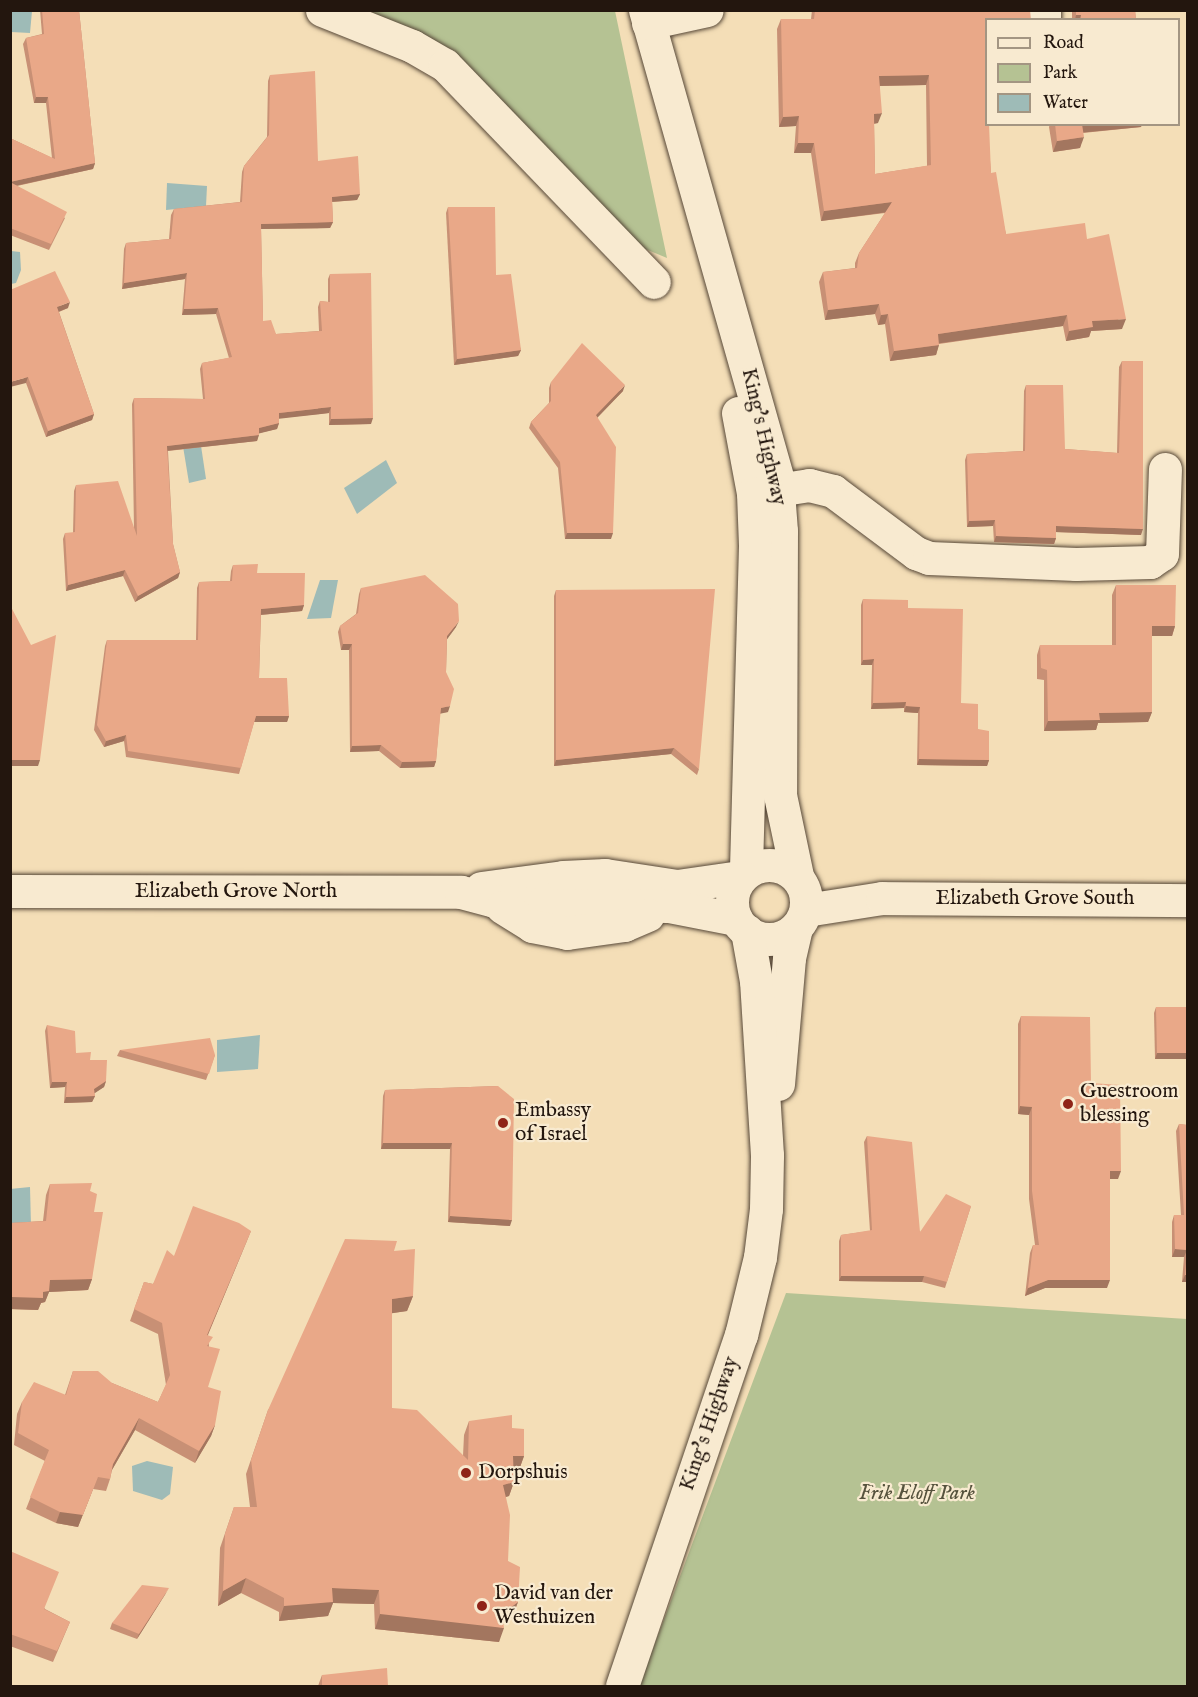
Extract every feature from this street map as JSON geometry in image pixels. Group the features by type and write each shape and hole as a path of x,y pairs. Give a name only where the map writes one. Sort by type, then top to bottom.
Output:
{"street":[{"path":"322,10 412,46 445,64 654,282"},
{"path":"640,15 707,10"},
{"name":"King's Highway","path":"622,1686 741,1335 761,1247 767,1155 777,1101 789,958 800,899 780,795 766,492 752,380 640,15"},
{"path":"766,492 809,485 833,491 916,553 929,558 1076,564 1150,562 1162,554 1165,469"},
{"name":"King's Highway","path":"743,874 766,492"},
{"path":"760,865 778,865 800,899 788,935 768,939 741,925 732,899 743,874 760,865"},
{"name":"Elizabeth Grove North","path":"10,891 461,892 563,877 605,875 677,886 743,874"},
{"name":"Elizabeth Grove North","path":"461,892 494,901 669,906 741,925"},
{"name":"Elizabeth Grove South","path":"800,899 1188,900"},
{"name":"King's Highway","path":"741,925 756,981 767,1155"}],"green space":[{"path":"347,11 615,11 667,258 643,248 560,172"},
{"name":"Frik Eloff Park","path":"786,1293 1187,1319 1187,1686 639,1686"}],"water":[{"path":"11,10 32,11 30,33 11,32"},
{"path":"167,183 207,186 206,206 166,210"},
{"path":"11,251 20,252 21,270 16,283 11,284"},
{"path":"198,426 206,479 189,483 180,428"},
{"path":"386,460 397,483 357,514 344,488"},
{"path":"320,580 338,580 331,618 307,619"},
{"path":"260,1035 258,1069 217,1072 217,1040"},
{"path":"30,1187 31,1226 11,1226 10,1189"},
{"path":"147,1461 173,1467 170,1494 162,1500 133,1491 132,1466"}],"building":[{"path":"42,10 79,10 95,163 10,182 10,138 55,159 48,97 36,97 26,38 44,34"},
{"path":"815,10 1030,10 1031,18 985,18 985,126 989,126 991,173 996,172 1006,234 1085,223 1087,239 1109,234 1126,319 1092,321 1093,327 1069,331 1067,315 938,334 939,345 894,351 888,314 881,315 879,304 828,310 823,272 857,268 859,253 892,202 824,211 814,143 798,143 799,116 783,117 781,19 814,19","holes":["929,75 931,165 875,174 874,114 882,113 879,76"]},
{"path":"1076,10 1135,10 1136,18 1081,18 1081,15 1076,15"},
{"path":"315,71 318,161 358,156 360,194 332,197 333,222 261,224 263,321 271,320 276,334 322,331 320,301 330,302 330,274 371,273 373,418 331,419 331,407 279,413 279,423 259,428 259,435 167,446 173,544 180,572 138,596 125,570 68,585 65,533 75,532 76,485 118,481 137,536 134,398 205,399 202,363 232,357 218,308 184,309 187,273 124,283 126,243 171,239 174,209 242,202 244,166 269,135 270,75"},
{"path":"1055,126 1082,126 1084,137 1057,141"},
{"path":"10,182 67,212 51,244 10,228"},
{"path":"448,207 495,207 496,275 511,274 521,350 457,359"},
{"path":"55,271 70,302 57,307 94,414 48,431 28,377 10,382 10,290"},
{"path":"582,343 625,385 596,415 616,447 613,533 567,533 560,462 531,422 551,401 551,382"},
{"path":"1122,361 1143,361 1143,529 1056,526 1056,538 996,536 995,520 969,521 967,454 1025,451 1026,385 1063,385 1065,449 1119,453"},
{"path":"258,564 257,573 305,573 304,605 261,609 259,678 287,678 289,716 256,716 241,768 128,751 126,735 106,741 97,725 107,640 198,640 199,582 232,581 233,565"},
{"path":"425,575 458,604 459,621 447,636 446,672 454,689 450,706 441,708 436,761 402,762 381,745 352,746 352,644 343,644 340,626 358,613 361,588"},
{"path":"1116,585 1176,585 1175,626 1152,626 1152,712 1099,713 1100,720 1048,721 1047,670 1041,668 1040,645 1116,645"},
{"path":"715,589 699,769 674,748 556,760 556,590"},
{"path":"863,599 908,600 908,608 963,609 961,703 978,704 978,729 989,731 989,760 919,759 920,707 906,706 906,702 873,703 874,659 863,660"},
{"path":"10,605 31,645 56,635 40,760 10,760"},
{"path":"1156,1007 1188,1007 1188,1053 1157,1053"},
{"path":"1021,1016 1090,1017 1091,1083 1120,1085 1121,1171 1110,1171 1110,1280 1048,1280 1028,1288 1033,1245 1039,1245 1032,1191 1032,1107 1020,1106"},
{"path":"47,1025 75,1031 76,1053 91,1052 90,1060 107,1060 106,1081 94,1089 95,1096 66,1097 67,1082 52,1082"},
{"path":"210,1038 215,1055 209,1074 120,1050"},
{"name":"Embassy of Israel","path":"498,1086 514,1099 512,1220 450,1216 452,1143 383,1143 385,1090"},
{"path":"1179,1124 1188,1125 1188,1275 1185,1275 1187,1250 1175,1249 1174,1215 1184,1215"},
{"path":"867,1136 912,1142 920,1232 946,1194 971,1206 947,1282 924,1276 841,1276 841,1235 872,1230"},
{"path":"92,1183 90,1191 97,1194 94,1212 103,1212 92,1279 50,1280 49,1291 43,1292 43,1298 11,1297 10,1223 46,1221 50,1184"},
{"path":"193,1206 239,1223 251,1231 207,1335 213,1337 207,1346 220,1349 208,1387 221,1391 215,1425 199,1451 139,1418 113,1464 110,1479 98,1477 83,1515 60,1512 30,1497 49,1450 18,1433 22,1402 34,1382 66,1395 73,1371 98,1371 112,1383 158,1402 170,1375 162,1323 134,1309 144,1282 153,1284 167,1250 174,1256"},
{"path":"345,1239 397,1241 394,1251 415,1249 413,1296 392,1299 392,1408 417,1410 468,1460 469,1421 512,1415 512,1428 524,1429 524,1456 513,1456 514,1482 503,1485 510,1515 508,1561 520,1567 518,1602 502,1614 504,1628 380,1614 379,1590 332,1588 333,1602 284,1606 284,1598 246,1578 223,1591 225,1534 234,1507 257,1507 251,1460 268,1410"},
{"path":"10,1551 59,1572 44,1609 70,1622 57,1651 10,1634"},
{"path":"142,1585 169,1588 139,1634 112,1623"},
{"path":"387,1668 388,1686 322,1686 322,1675"}],"place":[{"name":"Guestroom blessing","path":"1068,1104"},
{"name":"Embassy of Israel","path":"503,1123"},
{"name":"Dorpshuis","path":"466,1473"},
{"name":"David van der Westhuizen","path":"482,1606"}]}
